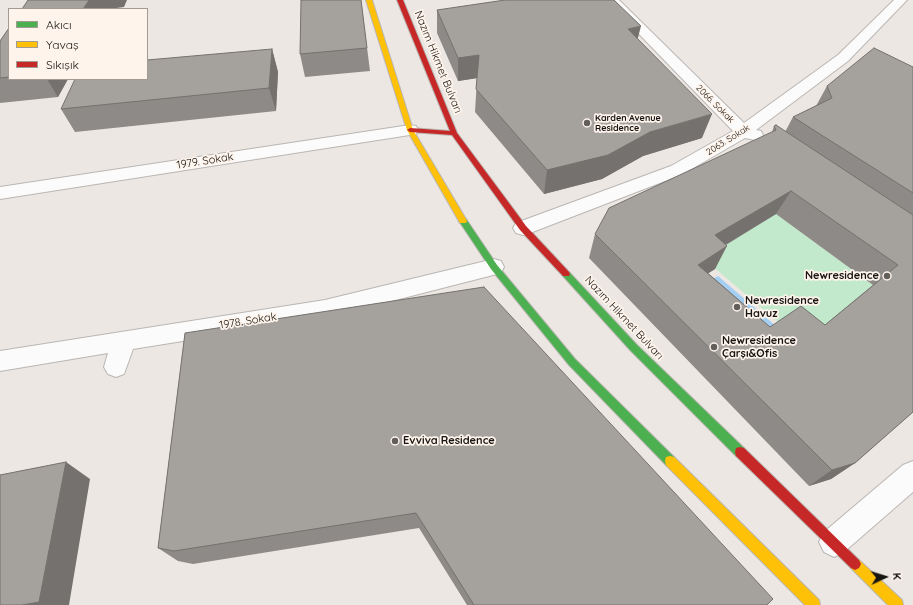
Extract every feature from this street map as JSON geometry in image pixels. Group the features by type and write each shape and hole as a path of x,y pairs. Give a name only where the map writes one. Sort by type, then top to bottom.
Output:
{"main road":[{"path":"369,0 410,130 476,241 494,267 572,362 814,605"},
{"name":"Nazım Hikmet Bulvarı","path":"400,0 454,133 523,228 634,348 897,605"},
{"path":"410,130 454,133"}],"street":[{"name":"2066. Sokak","path":"612,0 743,132 761,137 767,142"},
{"name":"2063. Sokak","path":"523,228 677,170 743,132 843,58 901,0"},
{"name":"1979. Sokak","path":"0,192 410,130"},
{"name":"1978. Sokak","path":"0,361 325,309 494,267"},
{"path":"116,367 124,341"},
{"path":"834,542 913,474"}],"green space":[{"path":"776,214 877,288 806,346 703,258"}],"water":[{"name":"Newresidence Havuz","path":"718,276 777,327 756,340 698,287"}],"building":[{"path":"28,0 89,0 84,8 23,8"},
{"path":"301,0 361,0 367,48 300,54"},
{"path":"505,0 614,0 641,26 628,29 712,114 650,132 608,155 547,170 476,89 479,55 458,58 437,10"},
{"path":"8,29 8,77 0,78 0,41"},
{"path":"874,48 913,67 913,193 793,117 832,98 827,86"},
{"path":"272,49 269,88 61,109 75,80 148,80 148,60"},
{"path":"776,125 913,215 913,412 855,463 832,470 595,234 609,208 776,130 774,126","holes":["791,191 898,265 825,325 801,306 770,327 698,265 727,246 715,235"]},
{"name":"Evviva Residence","path":"484,287 773,599 767,605 474,605 416,513 174,551 158,548 185,333"},
{"path":"66,462 39,602 22,605 0,605 0,475"}],"traffic: fast":[{"path":"463,221 494,267 572,362 670,461"},
{"path":"566,274 634,348 740,452"}],"traffic: slow":[{"path":"369,0 410,130 463,221"},
{"path":"670,461 814,605"},
{"path":"855,564 897,605"}],"traffic: jam":[{"path":"400,0 454,133 523,228 566,274"},
{"path":"410,130 454,133"},
{"path":"740,452 855,564"}],"place":[{"name":"Karden Avenue Residence","path":"587,123"},
{"name":"Newresidence","path":"887,276"},
{"name":"Newresidence Havuz","path":"737,307"},
{"name":"Newresidence Çarşı&Ofis","path":"714,347"},
{"name":"Evviva Residence","path":"395,441"}]}
